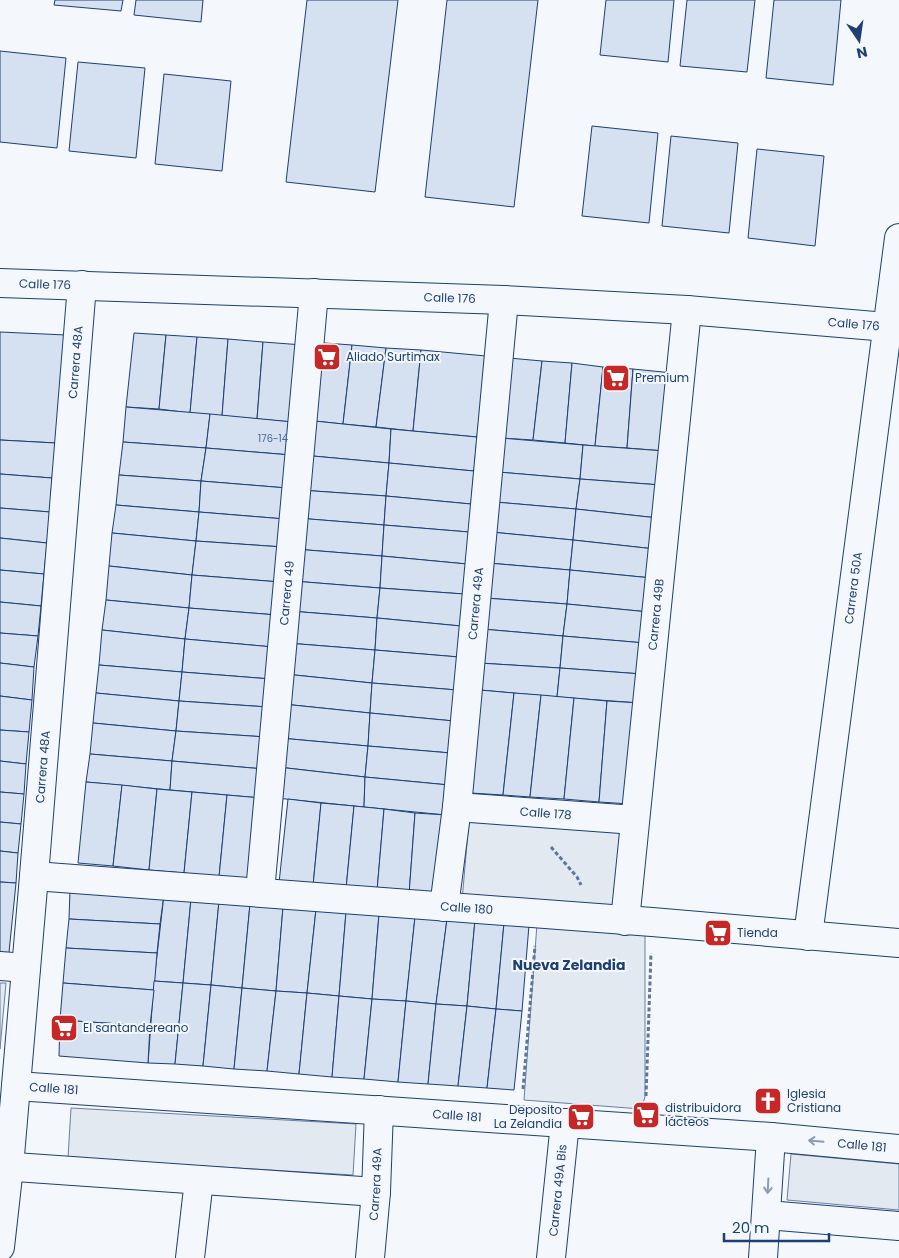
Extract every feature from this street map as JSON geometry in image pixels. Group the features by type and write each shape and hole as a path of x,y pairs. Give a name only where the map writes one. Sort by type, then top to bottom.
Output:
{"street":[{"name":"Carrera 50A","path":"808,936 893,327 899,238"},
{"name":"Calle 176","path":"0,283 504,300 687,310 893,327"},
{"name":"Carrera 48A","path":"0,1247 5,1166 16,1086 13,967 34,876 82,285"},
{"name":"Carrera 49","path":"260,892 314,293"},
{"name":"Carrera 49A","path":"444,907 457,807 504,300"},
{"name":"Carrera 49B","path":"625,921 687,310"},
{"name":"Calle 178","path":"457,807 635,820"},
{"name":"Calle 180","path":"34,876 652,922 899,943"},
{"name":"Calle 181","path":"16,1086 771,1137 899,1149"},
{"name":"Carrera 49A","path":"370,1258 376,1192 379,1110"},
{"name":"Carrera 49A Bis","path":"551,1258 565,1123"},
{"path":"764,1258 771,1137"},
{"path":"5,1166 376,1192"},
{"path":"190,1258 199,1180"},
{"path":"767,1214 899,1226"}],"path":[{"path":"523,812 577,877 598,919"},
{"path":"520,1120 538,915"},
{"path":"646,1101 652,922"}],"shaded area":[{"path":"469,820 627,833 618,912 462,901"},
{"path":"537,924 645,930 645,1097 641,1109 524,1100"},
{"path":"0,983 6,983 0,1049"},
{"path":"71,1108 356,1124 353,1175 68,1158"},
{"path":"791,1154 899,1164 899,1210 787,1200"}],"building":[{"path":"55,0 123,0 121,11 54,5"},
{"path":"136,0 203,0 201,22 134,15"},
{"path":"307,0 398,0 375,192 286,182"},
{"path":"447,0 538,0 514,207 425,197"},
{"path":"606,0 674,0 668,62 600,55"},
{"path":"687,0 755,0 747,72 680,66"},
{"path":"774,0 841,0 833,85 766,78"},
{"path":"0,51 66,58 57,148 0,142"},
{"path":"78,62 145,68 136,158 69,151"},
{"path":"164,74 231,81 222,171 155,164"},
{"path":"592,126 658,133 649,223 582,216"},
{"path":"671,136 738,143 729,233 662,226"},
{"path":"757,149 824,156 815,246 748,238"},
{"path":"0,332 66,335 56,443 0,440"},
{"path":"134,333 166,335 159,409 126,407"},
{"path":"166,335 197,337 190,413 159,409"},
{"path":"197,337 228,339 222,416 190,413"},
{"path":"228,339 263,342 257,419 222,416"},
{"path":"263,342 303,345 293,422 257,419"},
{"path":"311,342 352,345 343,424 305,420"},
{"path":"352,345 386,348 376,427 343,424"},
{"path":"386,348 421,350 413,431 376,427"},
{"path":"421,350 486,356 477,437 413,431"},
{"path":"509,358 542,361 533,440 501,438"},
{"path":"542,361 572,363 565,443 533,440"},
{"path":"572,363 603,367 595,446 565,443"},
{"path":"603,367 633,369 627,448 595,446"},
{"path":"633,369 673,373 665,451 627,448"},
{"path":"126,407 210,414 206,448 123,442"},
{"path":"210,414 293,422 291,455 206,448"},
{"path":"305,420 391,429 389,463 302,455"},
{"path":"391,429 477,437 474,471 389,463"},
{"path":"501,438 583,445 580,479 498,472"},
{"path":"0,440 56,443 52,478 0,474"},
{"path":"123,442 206,448 201,481 119,475"},
{"path":"583,445 665,451 661,485 580,479"},
{"path":"206,448 291,455 287,488 201,481"},
{"path":"302,455 389,463 386,496 300,490"},
{"path":"389,463 474,471 471,504 386,496"},
{"path":"498,472 580,479 576,509 495,502"},
{"path":"0,474 52,478 50,512 0,508"},
{"path":"119,475 201,481 199,512 116,505"},
{"path":"580,479 661,485 658,518 576,509"},
{"path":"201,481 287,488 285,519 199,512"},
{"path":"300,490 386,496 384,525 297,518"},
{"path":"386,496 471,504 469,532 384,525"},
{"path":"495,502 576,509 573,540 491,532"},
{"path":"116,505 199,512 196,541 112,533"},
{"path":"0,508 50,512 47,543 0,538"},
{"path":"576,509 658,518 655,549 573,540"},
{"path":"199,512 285,519 283,547 196,541"},
{"path":"297,518 384,525 382,556 295,549"},
{"path":"384,525 469,532 467,564 382,556"},
{"path":"491,532 573,540 570,570 488,563"},
{"path":"112,533 196,541 192,575 109,566"},
{"path":"0,538 47,543 44,574 0,570"},
{"path":"573,540 655,549 652,578 570,570"},
{"path":"196,541 283,547 280,582 192,575"},
{"path":"295,549 382,556 380,588 293,581"},
{"path":"382,556 467,564 464,594 380,588"},
{"path":"488,563 570,570 567,604 485,598"},
{"path":"109,566 192,575 189,608 106,600"},
{"path":"0,570 44,574 41,606 0,602"},
{"path":"570,570 652,578 649,612 567,604"},
{"path":"192,575 280,582 277,615 189,608"},
{"path":"293,581 380,588 377,618 290,611"},
{"path":"380,588 464,594 461,626 377,618"},
{"path":"485,598 567,604 563,636 482,629"},
{"path":"106,600 189,608 185,639 102,630"},
{"path":"0,602 41,606 38,636 0,633"},
{"path":"567,604 649,612 645,643 563,636"},
{"path":"189,608 277,615 273,647 185,639"},
{"path":"290,611 377,618 375,650 287,643"},
{"path":"377,618 461,626 459,657 375,650"},
{"path":"482,629 563,636 560,668 479,663"},
{"path":"102,630 185,639 182,672 99,665"},
{"path":"0,633 38,636 34,667 0,663"},
{"path":"563,636 645,643 642,674 560,668"},
{"path":"185,639 273,647 271,679 182,672"},
{"path":"287,643 375,650 372,683 285,674"},
{"path":"375,650 459,657 457,690 372,683"},
{"path":"0,663 34,667 32,700 0,696"},
{"path":"479,663 560,668 557,697 480,690"},
{"path":"99,665 182,672 179,701 96,693"},
{"path":"560,668 642,674 640,703 557,697"},
{"path":"182,672 271,679 268,707 179,701"},
{"path":"285,674 372,683 370,713 283,704"},
{"path":"372,683 457,690 454,721 370,713"},
{"path":"480,690 514,693 503,795 471,793"},
{"path":"96,693 179,701 176,731 93,723"},
{"path":"514,693 541,695 530,797 503,795"},
{"path":"541,695 574,698 564,799 530,797"},
{"path":"0,696 32,700 29,732 0,730"},
{"path":"574,698 607,701 599,802 564,799"},
{"path":"179,701 268,707 266,737 176,731"},
{"path":"607,701 640,703 630,804 599,802"},
{"path":"283,704 370,713 368,746 280,738"},
{"path":"370,713 454,721 451,753 368,746"},
{"path":"93,723 176,731 172,761 90,754"},
{"path":"0,730 29,732 26,764 0,761"},
{"path":"176,731 266,737 264,769 172,761"},
{"path":"280,738 368,746 365,777 278,767"},
{"path":"368,746 451,753 449,785 365,777"},
{"path":"90,754 172,761 170,790 86,782"},
{"path":"0,761 26,764 24,794 0,792"},
{"path":"172,761 264,769 261,798 170,790"},
{"path":"278,767 365,777 364,807 276,798"},
{"path":"365,777 449,785 446,815 364,807"},
{"path":"86,782 122,785 113,866 78,863"},
{"path":"122,785 157,789 149,870 113,866"},
{"path":"157,789 192,792 184,873 149,870"},
{"path":"0,792 24,794 21,824 0,822"},
{"path":"192,792 227,795 219,877 184,873"},
{"path":"227,795 261,798 254,879 219,877"},
{"path":"288,799 321,803 313,886 279,883"},
{"path":"321,803 354,806 346,889 313,886"},
{"path":"354,806 384,809 377,891 346,889"},
{"path":"384,809 415,813 409,895 377,891"},
{"path":"415,813 446,815 439,897 409,895"},
{"path":"0,822 21,824 18,853 0,851"},
{"path":"0,851 18,853 16,883 0,882"},
{"path":"0,882 16,883 8,962 0,961"},
{"path":"70,890 164,895 160,924 69,919"},
{"path":"164,895 191,899 183,983 154,981"},
{"path":"191,899 219,901 211,985 183,983"},
{"path":"219,901 250,904 242,988 211,985"},
{"path":"250,904 283,907 276,991 242,988"},
{"path":"283,907 316,909 307,993 276,991"},
{"path":"316,909 346,912 339,996 307,993"},
{"path":"346,912 379,914 372,999 339,996"},
{"path":"379,914 415,917 406,1001 372,999"},
{"path":"415,917 447,919 436,1004 406,1001"},
{"path":"69,919 160,924 157,953 66,948"},
{"path":"447,919 475,920 467,1006 436,1004"},
{"path":"475,920 504,923 496,1009 467,1006"},
{"path":"504,923 529,925 522,1011 496,1009"},
{"path":"66,948 157,953 154,990 63,983"},
{"path":"154,981 183,983 175,1064 148,1063"},
{"path":"63,983 154,990 150,1026 60,1020"},
{"path":"183,983 211,985 203,1066 175,1064"},
{"path":"211,985 242,988 234,1069 203,1066"},
{"path":"242,988 276,991 267,1071 234,1069"},
{"path":"276,991 307,993 299,1074 267,1071"},
{"path":"307,993 339,996 332,1077 299,1074"},
{"path":"339,996 372,999 364,1079 332,1077"},
{"path":"372,999 406,1001 398,1082 364,1079"},
{"path":"406,1001 436,1004 428,1084 398,1082"},
{"path":"436,1004 467,1006 458,1086 428,1084"},
{"path":"467,1006 496,1009 487,1088 458,1086"},
{"path":"496,1009 522,1011 514,1090 487,1088"},
{"path":"60,1020 150,1026 148,1063 59,1056"}],"place":[{"name":"Aliado Surtimax","path":"327,357"},
{"name":"Premium","path":"616,378"},
{"name":"Tienda","path":"718,933"},
{"name":"El santandereano","path":"64,1028"},
{"name":"Iglesia Cristiana","path":"768,1101"},
{"name":"distribuidora lácteos","path":"646,1115"},
{"name":"Deposito La Zelandia","path":"581,1117"}],"district":[{"name":"Nueva Zelandia","path":"569,965"}]}
